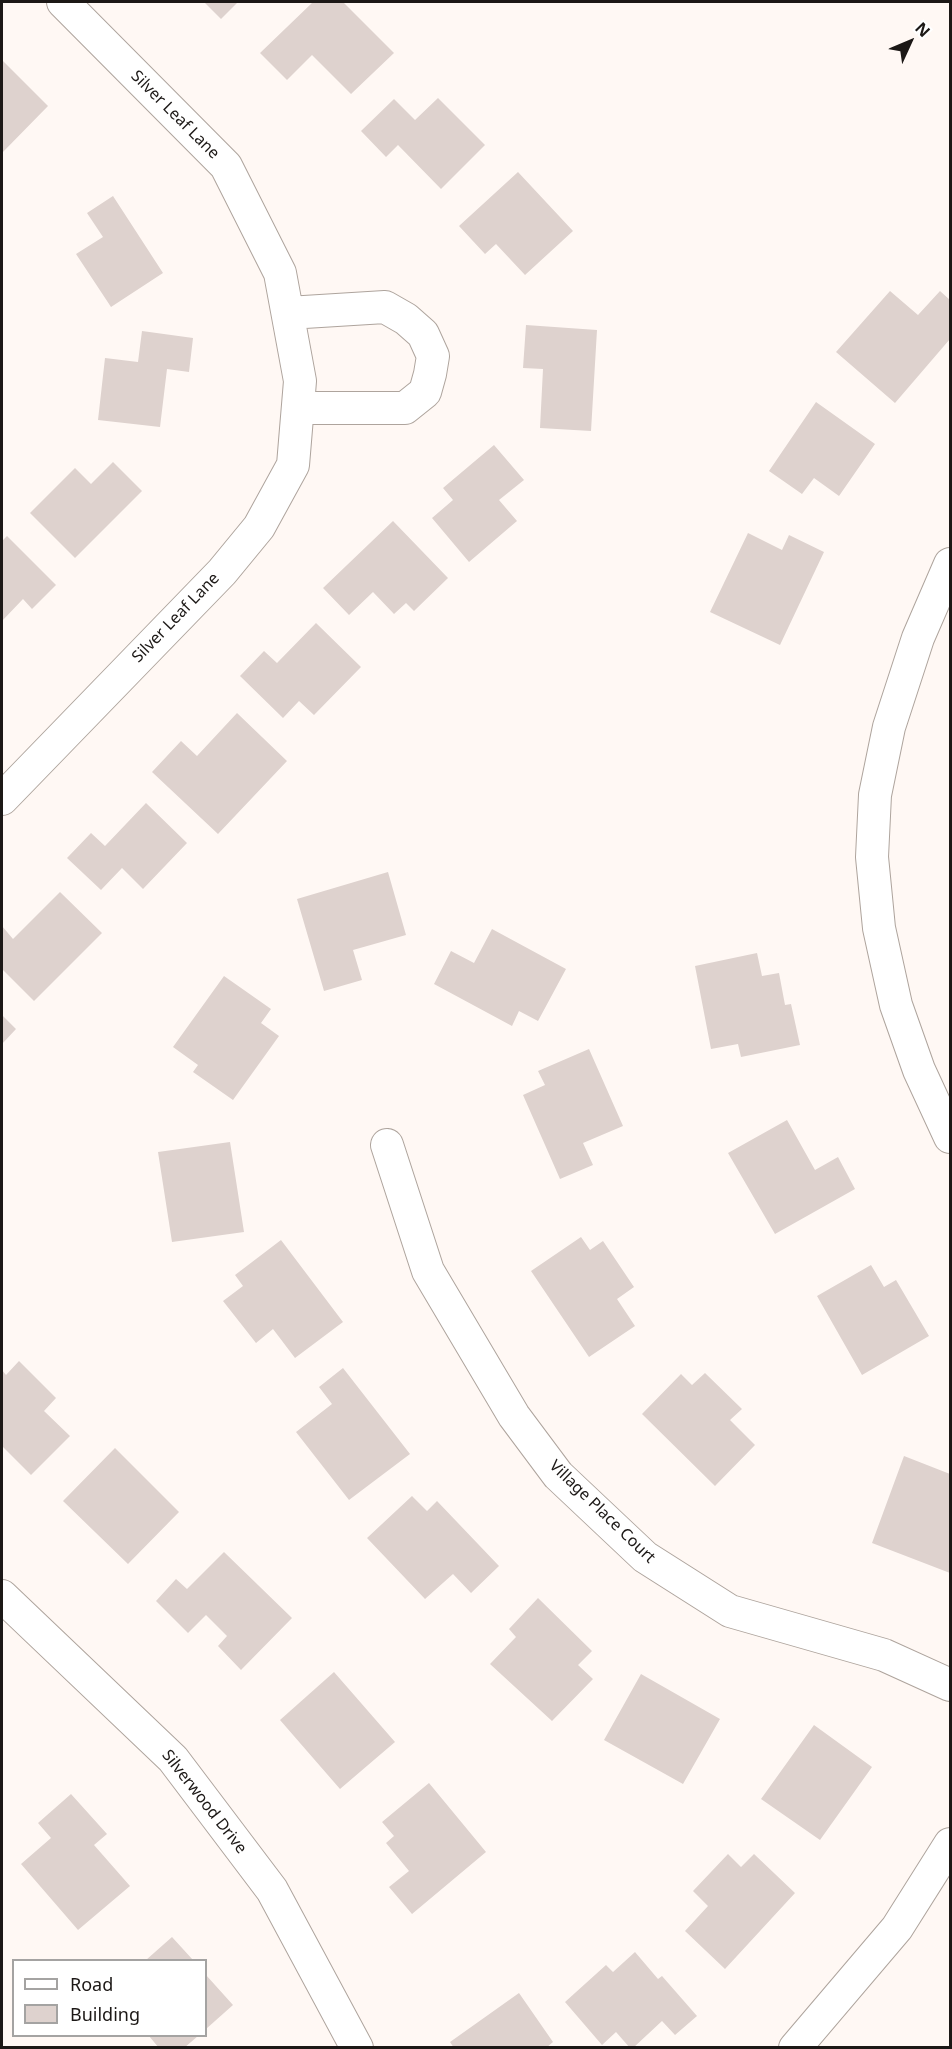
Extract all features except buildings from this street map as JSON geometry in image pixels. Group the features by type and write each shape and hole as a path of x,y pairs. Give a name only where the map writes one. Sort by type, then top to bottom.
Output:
{"street":[{"name":"Silver Leaf Lane","path":"2,799 222,572 259,526 293,465 298,408 300,381 280,273 226,166 63,2"},
{"path":"288,313 385,307 406,319 423,334 433,356 424,392 405,408 298,408"},
{"path":"951,564 918,638 889,727 875,795 872,857 879,928 896,1005 919,1070 951,1137"},
{"name":"Village Place Court","path":"387,1146 428,1271 513,1416 558,1475 645,1557 730,1611 884,1655 951,1685"},
{"name":"Silverwood Drive","path":"2,1596 173,1759 272,1890 357,2048"},
{"path":"795,2048 897,1928 951,1844"}]}
